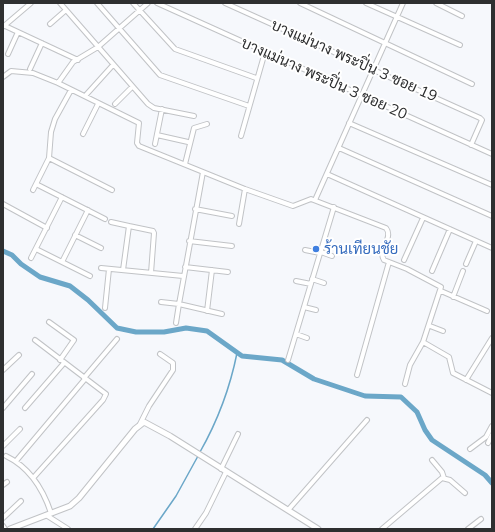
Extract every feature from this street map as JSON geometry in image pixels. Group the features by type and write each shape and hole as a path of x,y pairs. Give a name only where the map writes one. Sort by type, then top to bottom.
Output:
{"street":[{"path":"31,3 4,26 78,60"},
{"path":"60,3 148,104 162,109 194,116"},
{"path":"97,3 118,28 164,77 249,106"},
{"path":"133,3 175,49 256,78"},
{"path":"58,83 73,62 98,47 148,3"},
{"name":"บางแม่นาง พระปิ่น 3 ซอย 20","path":"157,3 492,154"},
{"name":"บางแม่นาง พระปิ่น 3 ซอย 19","path":"225,3 482,120 471,145"},
{"path":"300,3 472,84"},
{"path":"366,3 460,45"},
{"path":"315,200 339,148 360,95 403,3"},
{"path":"436,3 462,16"},
{"path":"50,24 66,10"},
{"path":"8,54 18,32"},
{"path":"30,69 42,43"},
{"path":"241,136 256,78 265,52"},
{"path":"85,96 113,65"},
{"path":"3,77 8,72 14,71 33,73 58,83 139,123 137,143 139,146 245,189 293,206 307,199 315,200 386,228 389,235 382,258 440,285 441,291 430,326 410,365 405,384"},
{"path":"114,104 132,87"},
{"path":"33,190 49,158 51,132 55,119 71,90"},
{"path":"82,134 98,104"},
{"path":"155,144 162,109"},
{"path":"349,123 492,186"},
{"path":"185,164 194,128 207,124"},
{"path":"157,135 188,142"},
{"path":"339,148 492,216"},
{"path":"49,158 112,190"},
{"path":"176,323 189,241 203,172"},
{"path":"327,174 492,248"},
{"path":"36,184 105,219"},
{"path":"239,224 245,189"},
{"path":"31,258 62,197"},
{"path":"3,204 47,228"},
{"path":"288,360 334,207"},
{"path":"195,209 232,216"},
{"path":"62,262 88,210"},
{"path":"404,260 423,218"},
{"path":"111,222 153,231 151,273"},
{"path":"123,270 129,226"},
{"path":"432,271 450,229"},
{"path":"75,235 101,248"},
{"path":"189,241 232,246"},
{"path":"466,264 476,241"},
{"path":"36,249 90,276"},
{"path":"305,250 332,256"},
{"path":"357,375 389,262"},
{"path":"185,267 228,272"},
{"path":"101,268 183,276"},
{"path":"105,308 109,269"},
{"path":"207,311 212,270"},
{"path":"453,297 463,271"},
{"path":"312,279 324,283"},
{"path":"296,281 311,284"},
{"path":"441,291 487,311"},
{"path":"161,302 179,304 222,314"},
{"path":"304,307 316,310"},
{"path":"25,408 62,361 74,340 49,322"},
{"path":"430,326 443,331"},
{"path":"296,334 307,338"},
{"path":"466,380 492,338"},
{"path":"16,461 117,339"},
{"path":"34,477 105,396 104,391 84,379 35,340"},
{"path":"423,342 446,355 453,373 492,393"},
{"path":"10,529 70,506 79,498 140,424 149,406 173,370 173,363 160,354"},
{"path":"4,369 19,355"},
{"path":"3,408 32,374"},
{"path":"288,509 347,445 367,420"},
{"path":"140,424 146,423 202,456 318,529"},
{"path":"470,449 486,437 492,426"},
{"path":"3,446 20,429"},
{"path":"221,469 238,434"},
{"path":"488,443 492,435"},
{"path":"6,456 16,461 34,477 48,514 68,529"},
{"path":"432,460 442,472 444,478 465,493"},
{"path":"195,529 206,514 226,472"},
{"path":"382,529 444,478"},
{"path":"3,485 7,482"},
{"path":"3,518 21,501"},
{"path":"468,529 481,518"}],"waterway":[{"path":"3,251 12,255 21,264 40,277 70,286 88,300 117,328 136,332 164,332 186,328 207,331 242,356 282,360 314,379 365,396 401,397 417,412 425,430 432,440 485,475 492,483"},
{"path":"200,452 212,429 222,404 231,379 237,353"},
{"path":"153,529 176,496 198,456"}],"place":[{"name":"ร้านเทียนชัย","path":"316,249"}]}
